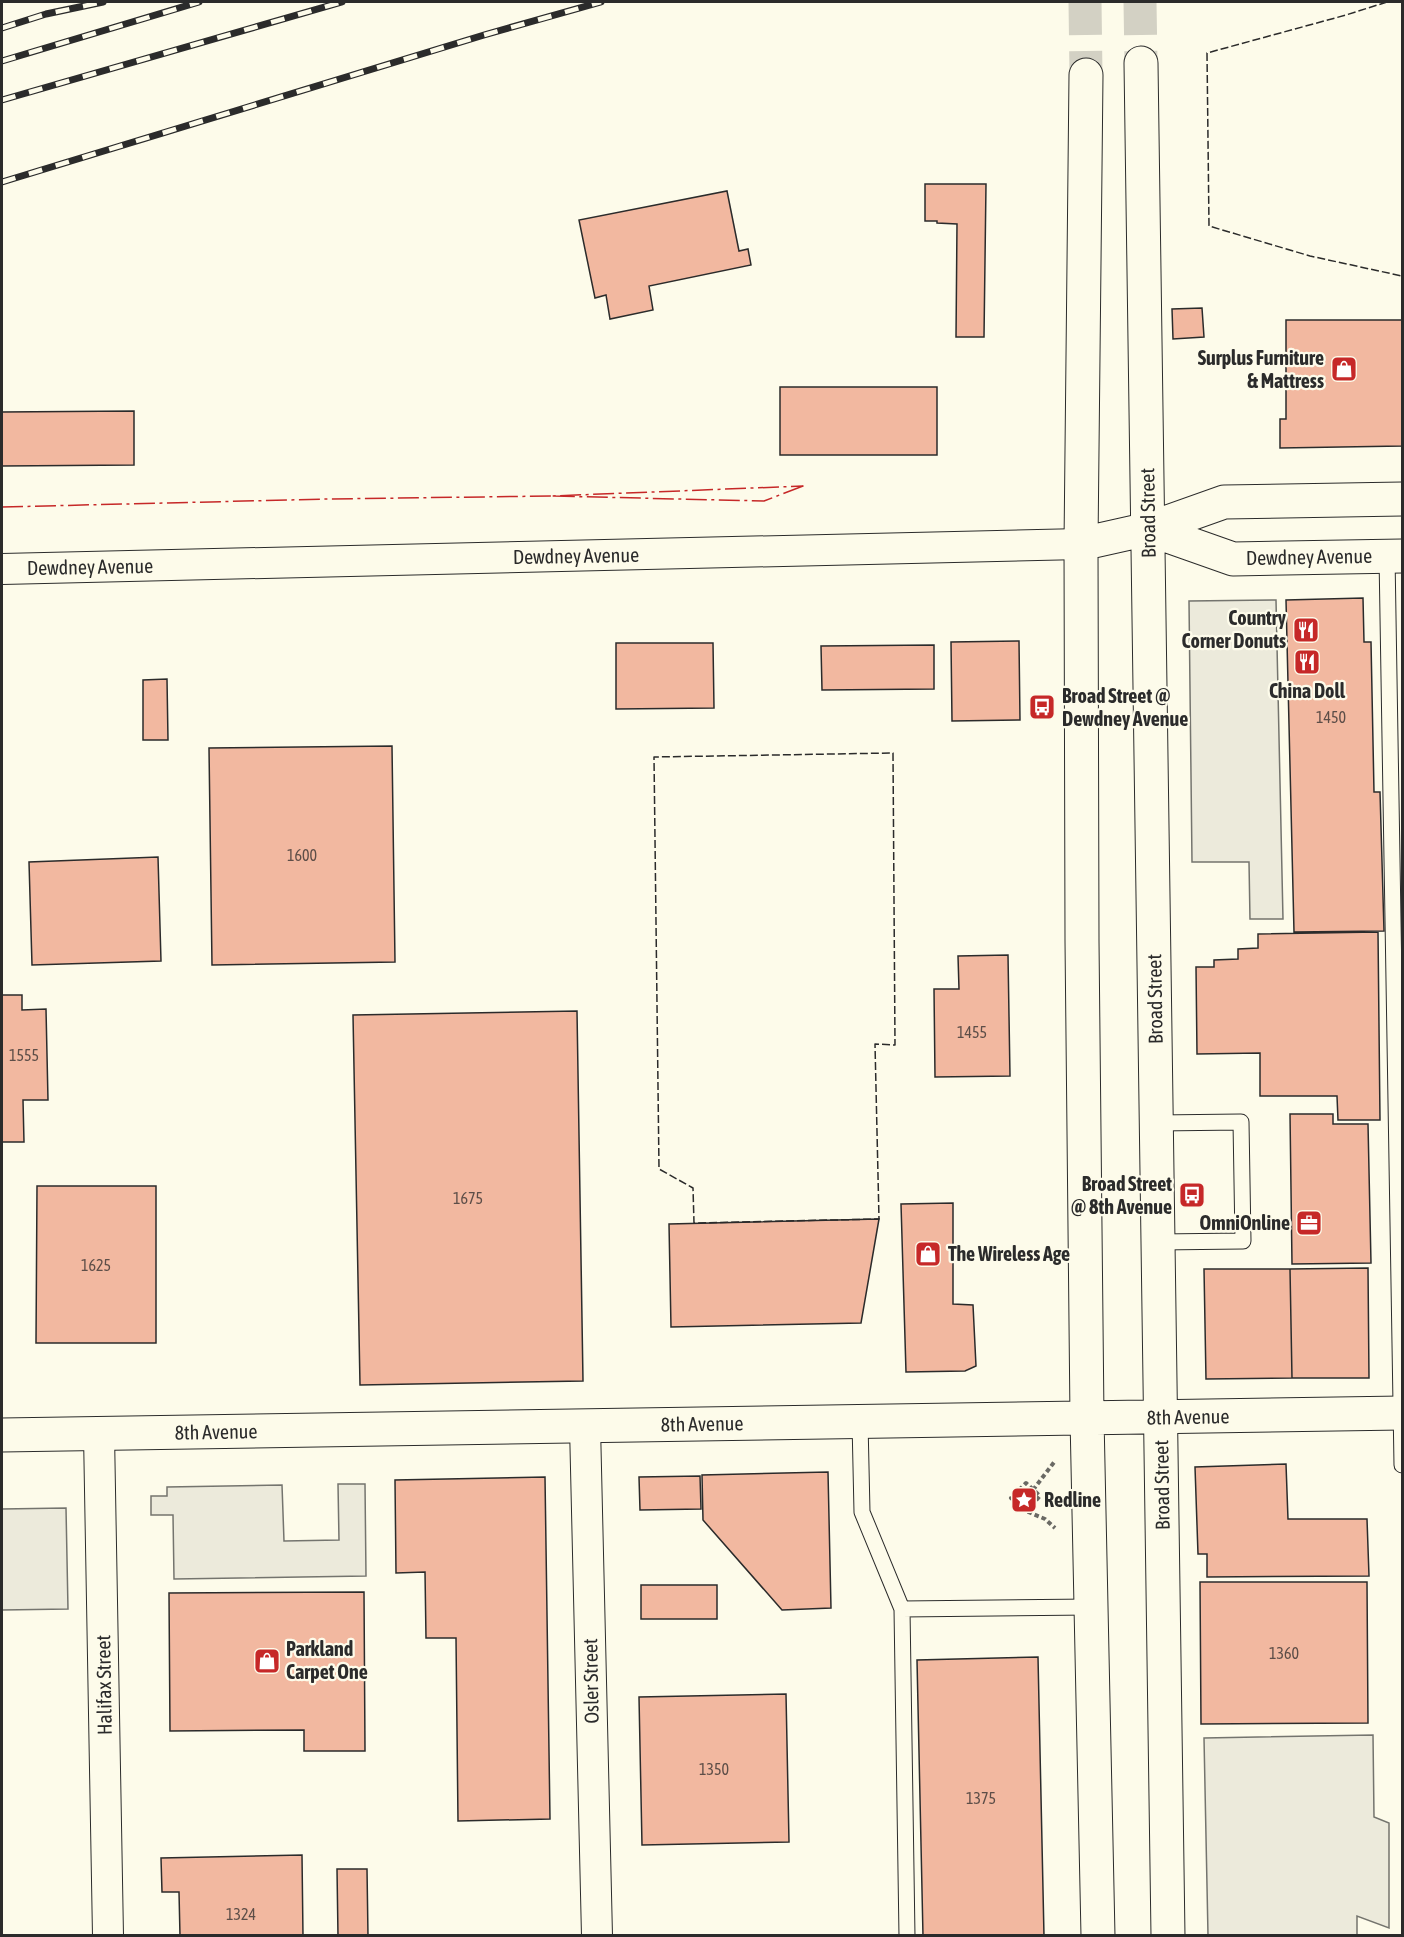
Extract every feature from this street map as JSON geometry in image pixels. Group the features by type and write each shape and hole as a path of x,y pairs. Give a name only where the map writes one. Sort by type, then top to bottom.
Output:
{"main road":[{"name":"Broad Street","path":"1141,63 1168,1935"},
{"path":"1086,75 1081,544 1082,941 1087,1418 1098,1935"},
{"name":"Dewdney Avenue","path":"1081,544 1148,529 1224,502 1402,499"},
{"name":"Dewdney Avenue","path":"1148,529 1233,559 1395,556"},
{"name":"8th Avenue","path":"2,1435 1402,1413"}],"street":[{"name":"Dewdney Avenue","path":"2,569 1081,544"},
{"name":"Osler Street","path":"585,1426 597,1935"},
{"name":"Halifax Street","path":"99,1434 108,1935"}],"lane":[{"path":"1395,556 1402,1466"},
{"path":"1157,1123 1241,1122 1243,1241 1159,1242"},
{"path":"860,1422 862,1512 902,1609 907,1935"},
{"path":"902,1609 1091,1607"}],"path":[{"path":"1026,1483 1040,1496 1026,1511 1011,1498 1026,1483"}],"shaded area":[{"path":"1276,600 1283,919 1250,919 1249,862 1192,862 1189,601"},
{"path":"338,1484 365,1484 366,1576 174,1579 173,1515 151,1515 151,1496 167,1496 167,1487 282,1485 284,1541 339,1540"},
{"path":"66,1508 68,1609 2,1610 2,1509"},
{"path":"1373,1735 1374,1817 1389,1823 1389,1928 1357,1916 1357,1935 1208,1935 1204,1738"}],"building":[{"path":"925,184 986,184 984,337 956,337 957,224 925,221"},
{"path":"727,191 739,251 748,249 751,265 649,286 653,310 610,319 606,295 595,298 579,220"},
{"path":"1202,308 1204,337 1173,339 1172,309"},
{"name":"Surplus Furniture & Mattress","path":"1286,320 1402,320 1402,446 1280,448 1280,419 1286,419"},
{"path":"780,387 937,387 937,455 780,455"},
{"path":"134,411 134,465 2,466 2,412"},
{"path":"1363,598 1364,642 1371,642 1374,792 1380,792 1384,931 1294,932 1286,600"},
{"path":"1019,641 1020,720 952,721 951,642"},
{"path":"616,643 713,643 714,708 616,709"},
{"path":"934,645 934,689 822,690 821,646"},
{"path":"167,679 168,740 143,740 143,680"},
{"path":"392,746 395,962 212,965 209,748"},
{"path":"158,857 161,961 32,965 29,862"},
{"path":"1378,932 1380,1120 1338,1120 1337,1096 1260,1096 1260,1053 1197,1054 1196,967 1214,967 1214,960 1238,959 1238,949 1258,948 1258,934"},
{"path":"1008,955 1010,1076 935,1077 934,989 959,989 958,956"},
{"path":"2,995 22,995 22,1010 46,1009 48,1100 23,1100 24,1142 2,1142"},
{"path":"577,1011 583,1381 360,1385 353,1015"},
{"path":"1290,1114 1333,1114 1333,1124 1368,1124 1371,1263 1292,1264"},
{"path":"37,1186 156,1186 156,1343 36,1343"},
{"name":"The Wireless Age","path":"953,1203 953,1304 973,1305 976,1366 965,1371 906,1372 901,1204"},
{"path":"879,1219 861,1323 671,1327 669,1224"},
{"path":"1368,1268 1369,1378 1292,1378 1290,1269"},
{"path":"1204,1269 1290,1269 1292,1378 1206,1379"},
{"path":"1286,1464 1288,1519 1367,1519 1369,1576 1207,1577 1207,1554 1198,1554 1195,1467"},
{"path":"828,1472 831,1608 782,1610 703,1520 702,1475"},
{"path":"700,1476 701,1509 640,1510 639,1477"},
{"path":"545,1477 550,1819 458,1821 456,1638 426,1638 425,1572 396,1573 395,1480"},
{"path":"1200,1582 1367,1582 1368,1723 1201,1724"},
{"path":"641,1585 717,1585 717,1619 641,1619"},
{"name":"Parkland Carpet One","path":"364,1592 365,1751 304,1751 304,1730 170,1731 169,1593"},
{"path":"1038,1657 1044,1936 923,1936 917,1660"},
{"path":"786,1694 789,1842 642,1845 639,1697"},
{"path":"302,1855 303,1936 180,1936 179,1892 162,1892 161,1858"},
{"path":"337,1869 367,1869 368,1936 338,1936"}],"tunnel":[{"path":"1085,2 1086,75"},
{"path":"1140,2 1141,63"}],"railway":[{"path":"2,28 46,14 103,2"},
{"path":"2,61 199,2"},
{"path":"2,100 342,2"},
{"path":"2,182 484,35 601,2"}],"fence":[{"path":"1387,2 1207,53 1209,226 1310,256 1402,276"},
{"path":"893,753 895,1045 875,1044 879,1219 694,1223 693,1188 659,1169 654,757 893,753"}],"power":[{"path":"803,486 764,501 551,496 803,486"},
{"path":"2,507 551,496"}],"place":[{"name":"Surplus Furniture & Mattress","path":"1344,369"},
{"name":"Country Corner Donuts","path":"1306,630"},
{"name":"China Doll","path":"1307,662"},
{"name":"Broad Street @ Dewdney Avenue","path":"1042,707"},
{"name":"Broad Street @ 8th Avenue","path":"1192,1195"},
{"name":"OmniOnline","path":"1309,1223"},
{"name":"The Wireless Age","path":"928,1254"},
{"name":"Redline","path":"1024,1500"},
{"name":"Parkland Carpet One","path":"267,1661"}]}
